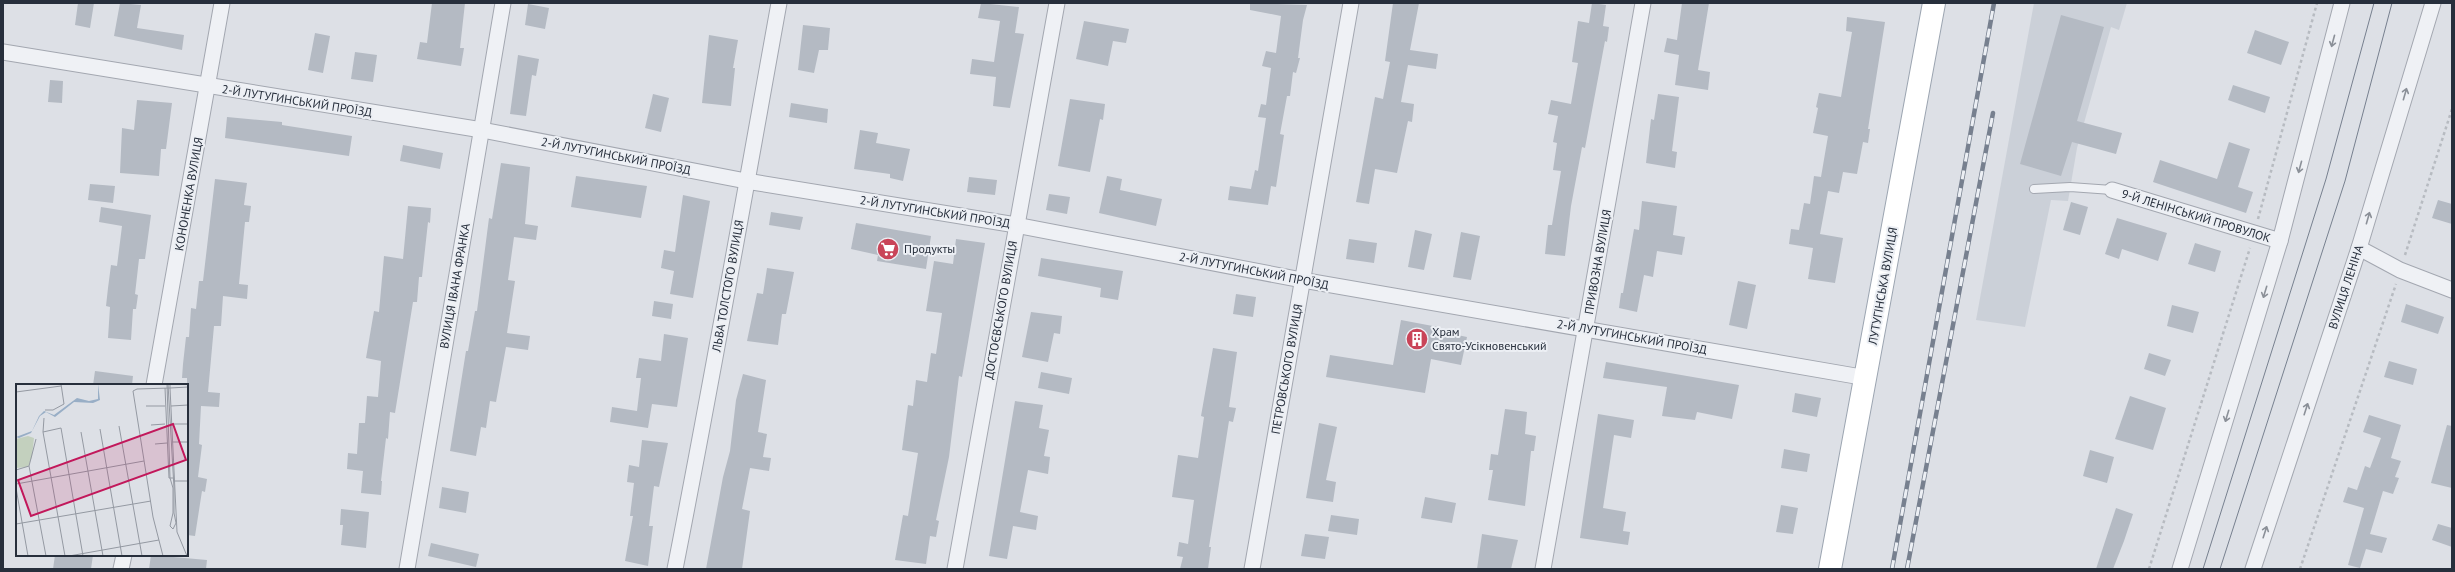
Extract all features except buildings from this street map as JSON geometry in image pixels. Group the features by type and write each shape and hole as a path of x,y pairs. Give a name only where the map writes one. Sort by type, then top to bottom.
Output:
{"main road":[{"name":"ЛУТУГІНСЬКА ВУЛИЦЯ","path":"1830,569 1867,378 1934,3"}],"street":[{"name":"КОНОНЕНКА ВУЛИЦЯ","path":"154,384 222,3"},
{"name":"ВУЛИЦЯ ІВАНА ФРАНКА","path":"407,569 503,3"},
{"name":"ЛЬВА ТОЛСТОГО ВУЛИЦЯ","path":"675,569 712,384 724,299 779,3"},
{"name":"ДОСТОЄВСЬКОГО ВУЛИЦЯ","path":"955,569 1057,3"},
{"name":"ПЕТРОВСЬКОГО ВУЛИЦЯ","path":"1252,569 1351,3"},
{"name":"ПРИВОЗНА ВУЛИЦЯ","path":"1543,569 1643,3"},
{"path":"2180,569 2280,241 2342,3"},
{"name":"ВУЛИЦЯ ЛЕНІНА","path":"2253,569 2359,248 2433,3"},
{"name":"2-Й ЛУТУГИНСЬКИЙ ПРОЇЗД","path":"3,52 208,87 482,130 746,181 1016,225 1302,280 1867,378"},
{"name":"9-Й ЛЕНІНСЬКИЙ ПРОВУЛОК","path":"2112,190 2280,241"},
{"path":"2359,248 2400,270 2452,290"},
{"path":"121,569 124,556"}],"lane":[{"path":"2034,189 2070,187 2112,190"}],"path":[{"path":"2149,569 2254,234 2317,3"},
{"path":"2300,569 2452,109"}],"shaded area":[{"path":"2034,3 2127,3 2119,30 2111,27 2077,148 2068,201 2051,200 2025,327 1976,320"}],"tram line":[{"path":"2203,569 2326,179 2374,3"},
{"path":"2220,569 2345,181 2392,3"}],"railway":[{"path":"1892,569 1994,3"},
{"path":"1907,569 1993,113"}],"place":[{"name":"Продукты","path":"888,249"},
{"name":"Храм Свято-Усікновенський","path":"1417,339"}]}
